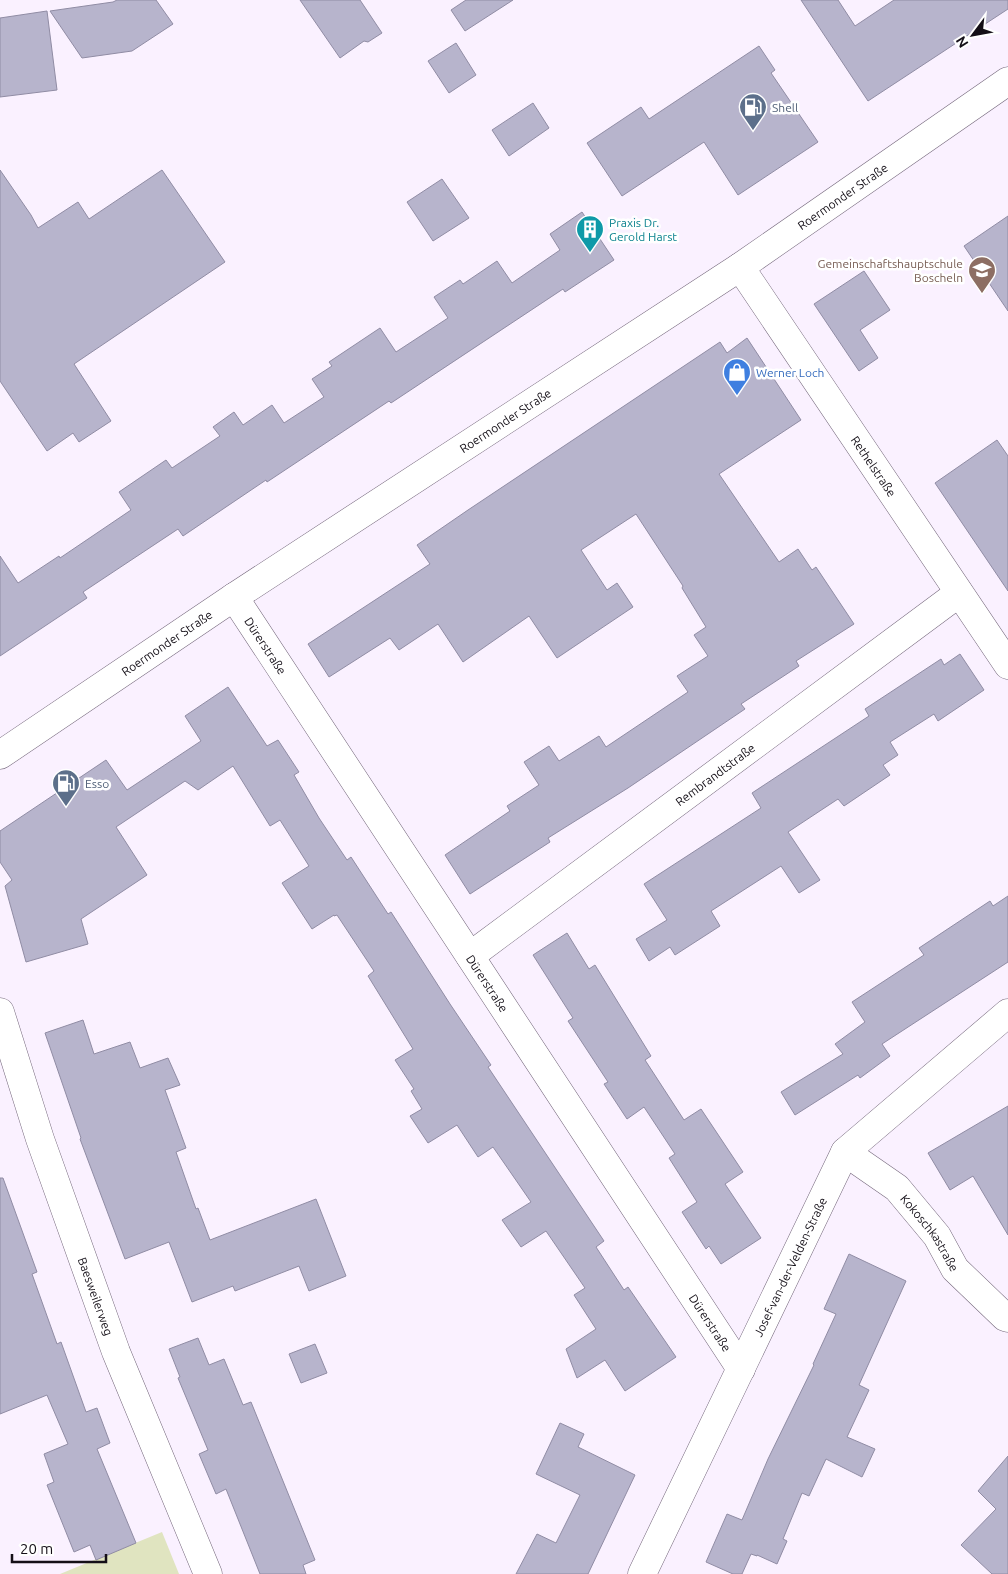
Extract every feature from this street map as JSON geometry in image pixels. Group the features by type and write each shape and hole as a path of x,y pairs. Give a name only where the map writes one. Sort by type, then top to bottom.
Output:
{"street":[{"name":"Roermonder Straße","path":"0,755 234,597 740,267 1008,81"},
{"name":"Rethelstraße","path":"740,267 1008,665"},
{"name":"Rembrandtstraße","path":"470,956 959,593"},
{"name":"Dürerstraße","path":"234,597 742,1369"},
{"name":"Baesweilerweg","path":"0,1012 40,1139 116,1352 208,1574"},
{"name":"Josef-van-der-Velden-Straße","path":"642,1574 845,1152 1008,1013"},
{"name":"Kokoschkastraße","path":"845,1152 897,1188 937,1236 955,1269 1008,1318"}],"green space":[{"path":"162,1532 179,1574 60,1574"}],"building":[{"path":"117,0 156,0 173,24 132,51 82,58 50,11 113,2"},
{"path":"300,0 360,0 382,33 368,42 364,41 340,58"},
{"path":"466,0 513,0 465,31 451,10"},
{"path":"801,0 838,0 855,26 894,0 1008,0 1008,9 868,101"},
{"path":"47,11 57,90 0,97 0,18"},
{"path":"456,43 476,75 449,93 428,61"},
{"path":"759,46 775,70 771,73 818,142 738,195 704,142 622,196 587,143 641,107 649,119"},
{"path":"533,103 549,128 509,156 492,130"},
{"path":"0,170 38,228 78,202 89,219 162,170 225,262 74,364 111,421 79,442 73,433 47,451 0,381"},
{"path":"442,179 469,218 433,241 407,202"},
{"path":"582,212 614,260 565,292 563,289 391,403 389,401 183,536 178,529 83,592 87,598 0,656 0,556 18,583 59,556 60,558 131,510 119,492 166,460 172,468 220,436 213,427 234,412 243,425 272,405 284,423 324,397 312,379 332,366 329,362 380,328 396,352 448,318 434,297 460,280 463,284 497,261 512,283 560,250 550,234"},
{"path":"1008,216 1008,311 964,246"},
{"path":"864,271 890,310 860,330 878,358 859,371 814,304"},
{"path":"747,338 801,420 719,474 779,562 798,549 812,570 816,567 854,624 796,661 799,666 741,704 745,709 628,788 548,838 550,842 470,894 445,855 510,811 507,806 539,785 524,762 549,746 559,761 599,736 606,747 688,692 677,676 708,656 694,635 706,627 682,588 683,586 636,514 581,550 607,590 617,583 633,607 557,658 529,616 463,662 438,624 399,650 390,638 329,677 308,644 430,564 417,545 720,342 727,353"},
{"path":"997,440 1008,456 1008,591 935,483"},
{"path":"960,654 984,690 938,721 934,714 890,742 898,755 883,765 890,775 844,806 838,799 788,832 820,880 799,893 781,866 711,911 720,926 675,955 670,947 649,961 636,939 667,920 644,884 761,808 752,793 869,716 865,709 941,659 944,665"},
{"path":"228,687 267,746 278,740 299,772 294,775 319,818 347,860 351,857 388,914 391,912 491,1065 488,1067 604,1241 596,1247 624,1290 628,1287 676,1357 625,1391 605,1360 577,1378 566,1349 596,1329 574,1295 585,1288 546,1231 521,1247 502,1220 531,1202 493,1147 478,1157 457,1125 428,1143 410,1116 422,1109 411,1091 414,1089 395,1060 413,1049 368,976 374,971 337,915 312,929 282,883 309,866 280,820 270,826 233,766 198,790 185,781 116,827 147,875 81,919 88,944 26,962 5,886 12,880 0,862 0,831 106,760 127,790 201,741 185,716"},
{"path":"1008,896 1008,962 882,1044 890,1056 860,1078 858,1075 795,1115 781,1092 843,1054 835,1044 865,1022 852,1002 924,955 919,948 990,901 993,906"},
{"path":"567,933 589,969 595,965 651,1056 645,1060 684,1120 701,1109 743,1172 725,1184 761,1238 721,1264 709,1246 706,1249 682,1212 697,1202 669,1158 675,1154 644,1107 627,1119 604,1084 608,1082 568,1021 573,1018 533,955"},
{"path":"83,1020 94,1054 130,1042 140,1068 168,1058 180,1085 165,1090 186,1148 176,1152 196,1209 198,1208 210,1240 316,1199 346,1276 309,1291 299,1266 235,1291 233,1286 192,1302 169,1242 125,1259 80,1139 45,1033"},
{"path":"1008,1106 1008,1235 973,1176 950,1190 928,1153"},
{"path":"0,1178 3,1178 37,1272 32,1274 57,1344 61,1342 86,1412 97,1408 110,1443 97,1449 136,1543 96,1560 90,1545 74,1552 47,1485 54,1482 44,1454 68,1444 47,1395 0,1414"},
{"path":"849,1254 906,1281 859,1385 869,1390 847,1437 875,1449 862,1477 826,1459 809,1496 802,1493 783,1539 787,1541 777,1564 751,1554 742,1574 733,1574 706,1562 727,1514 742,1520 768,1459 814,1365 836,1314 824,1309"},
{"path":"198,1338 209,1365 224,1359 243,1405 251,1402 315,1560 303,1565 306,1574 260,1574 226,1489 216,1494 199,1454 208,1450 178,1378 180,1377 169,1349"},
{"path":"315,1344 327,1373 301,1383 289,1354"},
{"path":"560,1423 584,1434 578,1447 635,1475 588,1574 516,1574 537,1534 556,1543 580,1495 536,1474"},
{"path":"1008,1456 1008,1574 992,1574 961,1545 996,1509 978,1491"}],"place":[{"name":"Shell","path":"753,131"},
{"name":"Praxis Dr. Gerold Harst","path":"590,253"},
{"name":"Gemeinschaftshauptschule Boscheln","path":"982,294"},
{"name":"Werner Loch","path":"737,396"},
{"name":"Esso","path":"66,807"}]}
